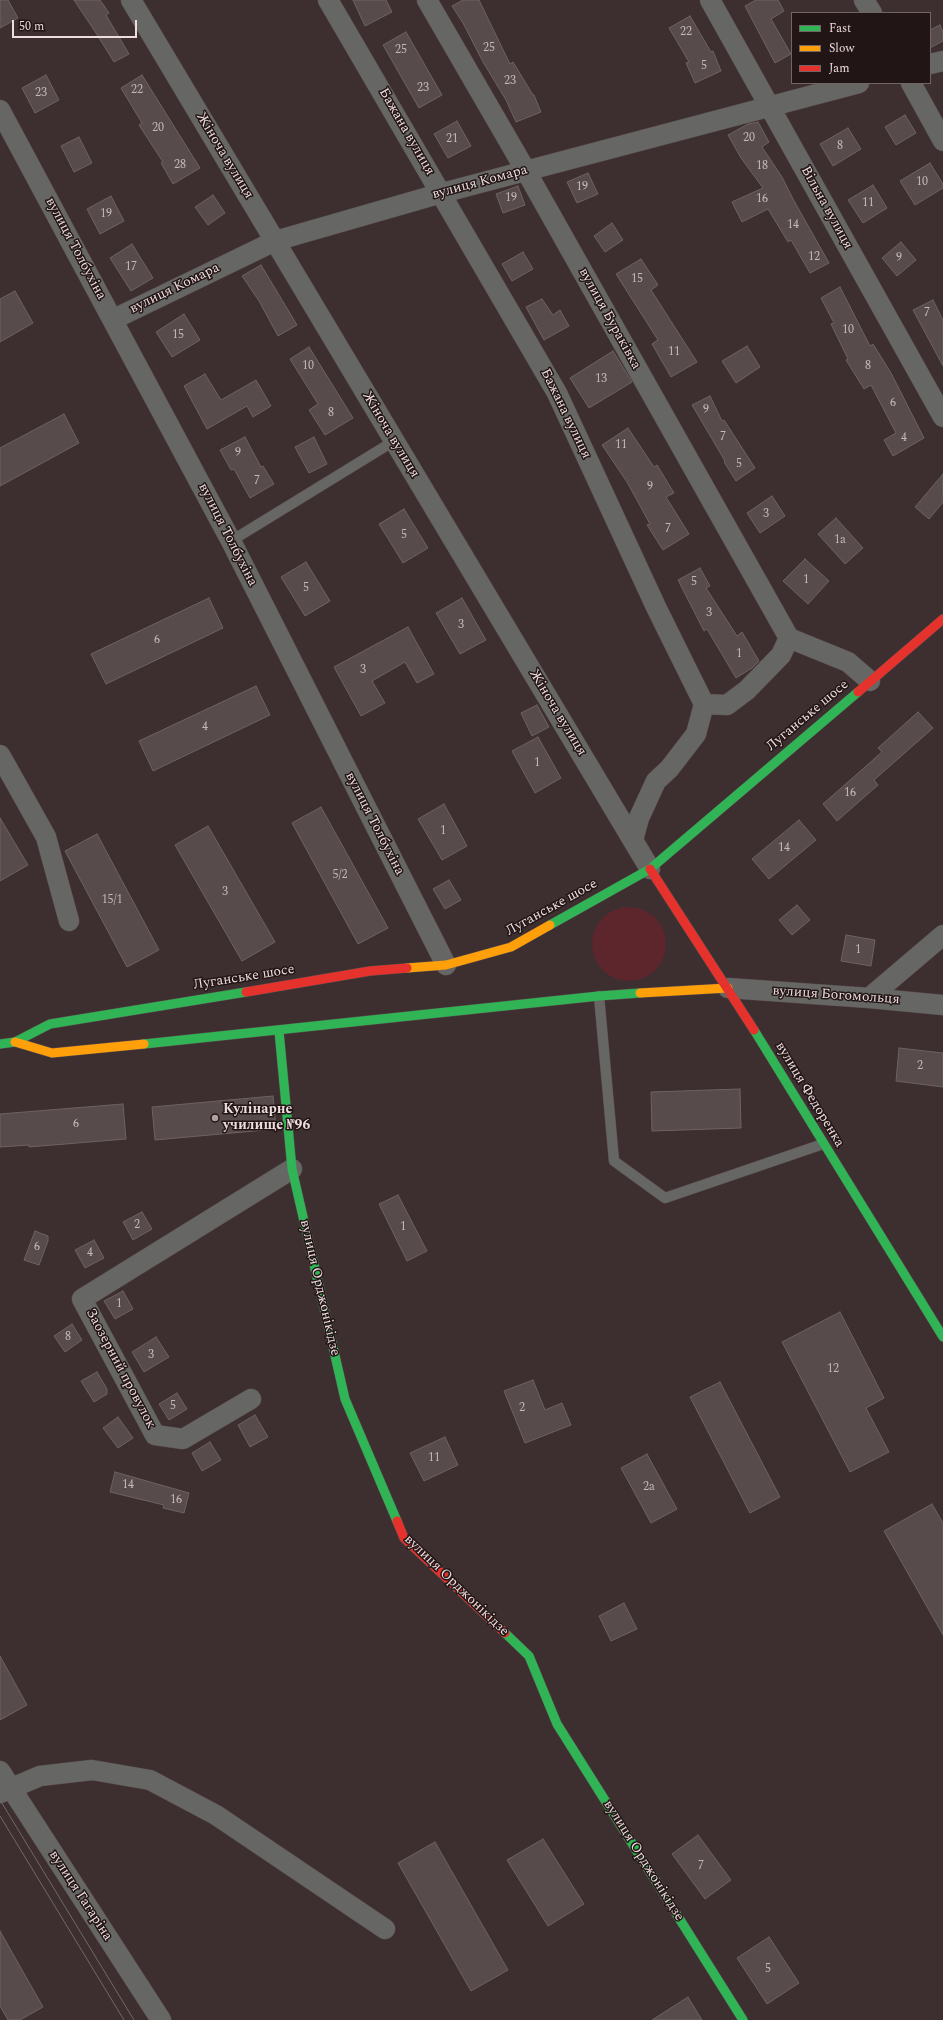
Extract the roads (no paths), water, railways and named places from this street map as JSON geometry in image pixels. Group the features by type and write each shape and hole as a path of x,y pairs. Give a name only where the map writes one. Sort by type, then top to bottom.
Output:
{"main road":[{"name":"Луганське шосе","path":"0,1044 15,1042 50,1024 370,971 446,965 511,947 650,869 943,619"},
{"name":"вулиця Федоренка","path":"650,869 728,988 943,1337"},
{"name":"Луганське шосе","path":"15,1042 52,1053 279,1031 599,996 728,988"},
{"name":"вулиця Орджонікідзе","path":"279,1031 292,1169 345,1399 404,1538 529,1656 557,1724 743,2020"}],"street":[{"name":"Жіноча вулиця","path":"131,0 650,869"},
{"name":"Бажана вулиця","path":"328,0 442,193 557,393 656,607 704,704"},
{"name":"вулиця Бураківка","path":"427,0 526,171 789,638"},
{"name":"Вільна вулиця","path":"710,0 943,416"},
{"path":"864,0 871,12"},
{"path":"931,64 943,61"},
{"name":"вулиця Комара","path":"114,319 275,241 442,193 855,84"},
{"path":"912,84 943,141"},
{"name":"вулиця Толбухіна","path":"0,110 114,319 231,541 446,965"},
{"path":"633,840 639,818 656,781 669,769 696,734 704,704 727,705 747,690 781,655 789,638 848,662 870,681"},
{"path":"0,754 46,837 69,921"},
{"path":"868,998 943,935"},
{"name":"вулиця Богомольця","path":"728,988 943,1005"},
{"name":"Заозерний провулок","path":"251,1399 183,1439 155,1435 82,1299 292,1169"},
{"path":"5,1791 40,1776 92,1770 150,1780 216,1816 385,1929"},
{"name":"вулиця Гагаріна","path":"0,1771 5,1791 160,2020"}],"lane":[{"path":"231,541 394,441"},
{"path":"599,996 614,1161 665,1198 823,1144"}],"tram line":[{"path":"0,1800 134,2020"},
{"path":"0,1816 124,2020"}],"place":[{"name":"Кулінарне училище №96","path":"215,1118"}]}
